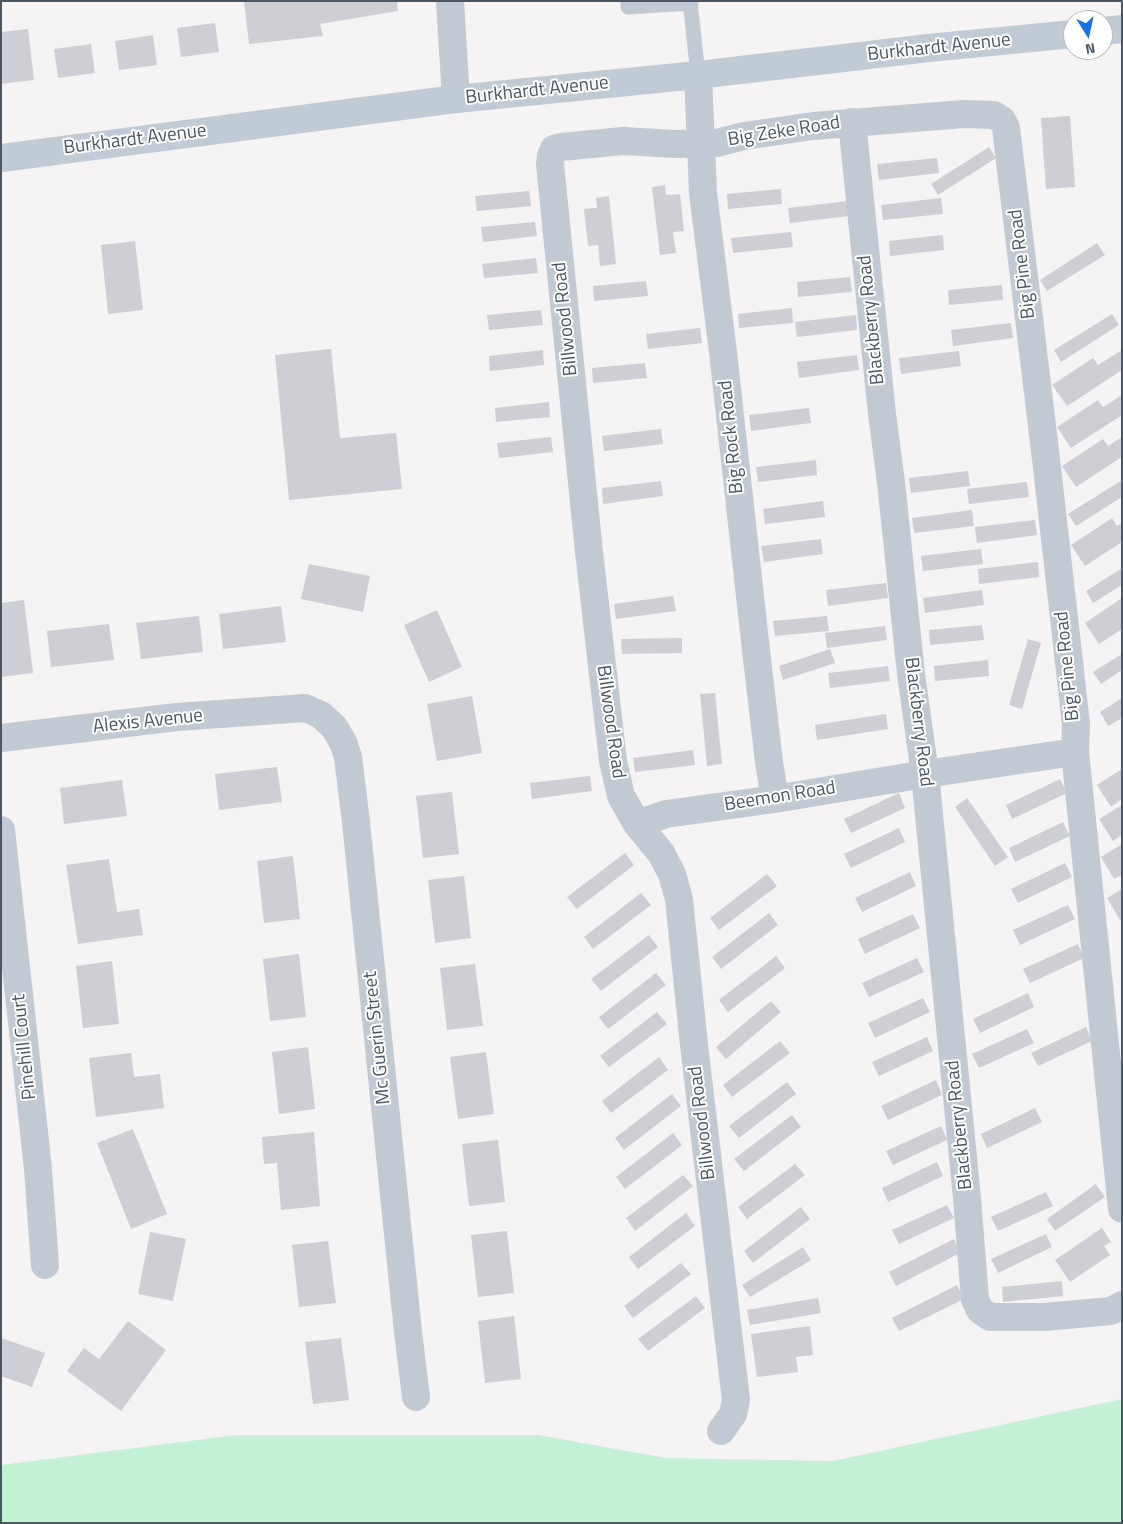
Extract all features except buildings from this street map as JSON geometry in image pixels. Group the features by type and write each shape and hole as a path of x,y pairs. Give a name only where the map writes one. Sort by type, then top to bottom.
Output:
{"street":[{"path":"450,1 456,99"},
{"name":"Burkhardt Avenue","path":"1,158 456,99 698,75 920,49 1063,35"},
{"name":"Big Rock Road","path":"698,75 703,193 723,352 769,762 776,799"},
{"name":"Big Zeke Road","path":"561,146 623,141 717,143 744,136 813,126 964,114 994,115 1002,120 1004,124"},
{"name":"Blackberry Road","path":"852,122 911,674 925,774 967,1198 975,1300 980,1310 990,1317 1063,1316 1111,1311 1122,1305"},
{"name":"Big Pine Road","path":"1004,124 1006,128 1076,724 1075,752 1122,1210"},
{"name":"Billwood Road","path":"561,146 554,149 550,164 589,552 613,761 621,796 637,824 661,853 672,874 679,899 694,1045 736,1400 733,1414 721,1431"},
{"name":"Mc Guerin Street","path":"294,709 305,708 321,715 334,727 343,742 348,757 416,1397"},
{"name":"Alexis Avenue","path":"1,738 178,717 294,709"},
{"name":"Beemon Road","path":"637,824 666,814 776,799 925,774 1075,752"},
{"name":"Pinehill Court","path":"1,830 38,1169 45,1265"}],"lane":[{"path":"628,1 628,7 690,2 698,75"}],"green space":[{"path":"1122,1399 1122,1523 1,1523 1,1465 237,1435 538,1435 666,1458 833,1461"}]}
